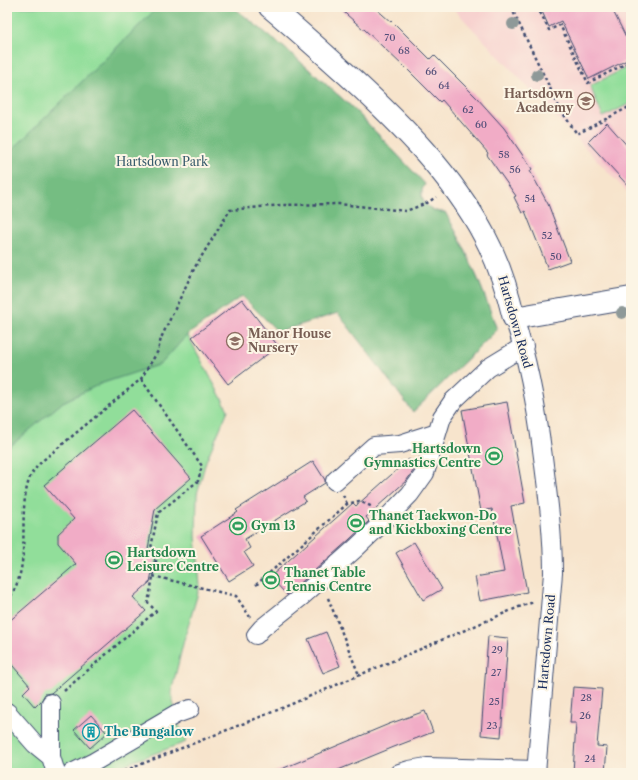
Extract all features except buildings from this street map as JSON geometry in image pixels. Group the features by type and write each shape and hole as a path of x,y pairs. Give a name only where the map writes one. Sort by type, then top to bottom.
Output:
{"main road":[{"name":"Hartsdown Road","path":"270,7 304,35 382,107 434,162 453,186 485,236 499,267 514,318"},
{"path":"514,318 631,298"}],"street":[{"name":"Hartsdown Road","path":"514,318 524,346 538,419 547,486 553,548 552,597 536,771"},
{"path":"259,631 319,581 410,494 424,473 442,417 453,401 488,368 524,346"},
{"path":"335,481 374,446 400,444 437,432"},
{"path":"51,703 54,765"},
{"path":"72,773 94,762 176,714 190,709"},
{"path":"7,712 54,765"},
{"path":"399,773 426,766 536,771"}],"path":[{"path":"511,7 560,109 577,134 631,106"},
{"path":"538,7 549,30 560,25 588,83 631,61"},
{"path":"7,601 12,595 18,580 22,560 24,509 30,476 41,462 141,379 158,351 160,338 195,267 230,210 281,205 339,204 406,211 426,203 453,186"},
{"path":"51,703 156,611 148,603 157,556 151,548 158,513 198,481 202,466 141,379"},
{"path":"256,585 348,504 359,501 372,506"},
{"path":"153,576 236,596 259,631"},
{"path":"319,581 328,597 359,675"},
{"path":"118,773 280,709 519,606 552,597"}],"shaded area":[{"name":"Hartsdown Academy","path":"452,7 631,7 631,196"}],"green space":[{"name":"Hartsdown Park","path":"7,7 233,7 287,50 353,108 425,184 422,189 423,199 429,207 434,210 445,212 474,270 497,330 413,412 338,312 278,332 242,296 187,334 228,410 206,461 197,494 196,536 200,586 184,640 171,693 178,723 186,742 101,773 7,773"},
{"name":"Hartsdown Park","path":"158,7 233,7 287,50 353,108 425,184 422,189 422,194 426,204 434,210 445,212 474,270 497,330 413,412 338,313 278,332 242,296 187,335 161,364 100,384 63,402 7,449 7,155"},
{"path":"631,65 631,103 603,117 590,86"}],"place":[{"name":"Hartsdown Academy","path":"586,101"},
{"name":"Manor House Nursery","path":"235,341"},
{"name":"Hartsdown Gymnastics Centre","path":"494,456"},
{"name":"Thanet Taekwon-Do and Kickboxing Centre","path":"356,523"},
{"name":"Gym 13","path":"238,526"},
{"name":"Hartsdown Leisure Centre","path":"114,560"},
{"name":"Thanet Table Tennis Centre","path":"271,580"},
{"name":"The Bungalow","path":"91,732"}]}
